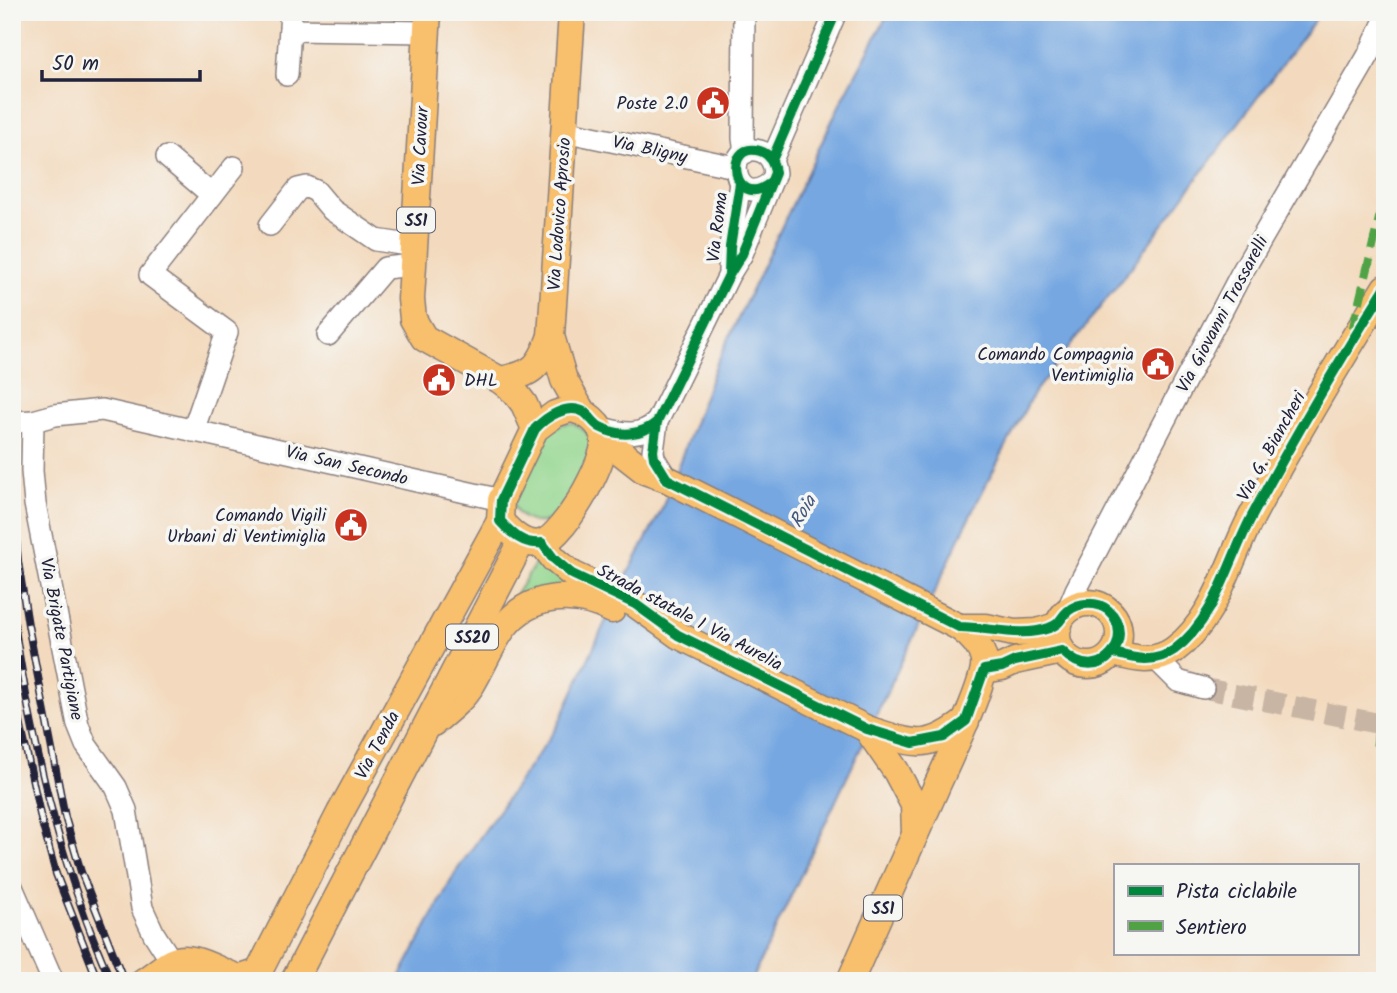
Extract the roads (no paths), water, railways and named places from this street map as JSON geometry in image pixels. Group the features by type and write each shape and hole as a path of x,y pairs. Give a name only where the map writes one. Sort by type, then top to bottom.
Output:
{"main road":[{"name":"Via Lodovico Aprosio","path":"572,12 551,337 564,380 594,425"},
{"name":"Via Cavour","path":"427,22 411,307 413,319 424,338 500,380 515,392 524,404 535,429"},
{"name":"Via G. Biancheri","path":"1157,660 1181,644 1199,626 1250,520 1344,354 1385,288"},
{"path":"500,380 525,376 542,361 551,337"},
{"path":"535,429 555,414 570,409 655,469 959,627 972,636 984,660 984,670 1062,651"},
{"path":"540,548 554,537 564,524 591,480 602,454 594,425"},
{"name":"Via Tenda","path":"163,975 189,959 241,978 257,976 500,510 535,429"},
{"name":"SS1","path":"500,510 540,548"},
{"name":"Strada statale 1 Via Aurelia","path":"540,548 579,578 635,604 678,635 867,729 896,771 914,804 915,836"},
{"name":"SS20","path":"294,981 422,733 540,548"},
{"path":"422,733 462,698 503,627 531,603 549,598 594,601 638,624 678,635"},
{"path":"959,627 1037,632 1063,618 1080,604 1095,604 1107,609 1115,619 1119,631 1114,653 1102,662 1087,666 1073,661 1062,651 1057,638 1063,618"},
{"path":"1114,653 1157,660"},
{"name":"SS1","path":"850,981 966,721 984,670"},
{"path":"867,729 914,743 944,737 966,721"}],"street":[{"name":"Via Roma","path":"729,275 743,138 744,12"},
{"path":"772,160 836,12"},
{"name":"Via Giovanni Trossarelli","path":"1063,618 1241,274 1368,56 1385,20"},
{"path":"287,75 290,21 427,22"},
{"name":"Via Bligny","path":"564,131 740,168"},
{"path":"655,469 653,441 657,422 729,275 742,254 775,173 772,160 763,152 751,151 740,168 751,190 764,188 769,184"},
{"path":"167,157 212,195"},
{"path":"193,431 227,332 149,275 234,167"},
{"path":"270,225 298,189 307,187 316,191 331,210 376,240 414,255"},
{"path":"328,335 385,268 414,255"},
{"name":"Via San Secondo","path":"24,421 103,402 193,431 500,510"},
{"name":"Via Brigate Partigiane","path":"24,421 34,443 32,471 35,504 74,708 86,744 116,787 127,810 142,908 154,934 163,975"},
{"path":"594,425 627,435 647,431 657,422"},
{"path":"1157,660 1178,681 1203,688"},
{"path":"12,887 53,981"}],"water":[{"name":"Roia","path":"889,12 1321,12 1133,265 1033,394 973,510 751,981 398,981 455,873 557,727 624,581 661,511 716,365 840,104"}],"tunnel":[{"path":"1203,688 1385,725"}],"railway":[{"path":"12,497 28,625 65,817 81,872 124,981"},
{"path":"12,608 28,704 48,798 76,891 111,981"},
{"path":"12,685 41,819 56,874 98,981"}],"place":[{"name":"Poste 2.0","path":"713,103"},
{"name":"Comando Compagnia Ventimiglia","path":"1158,364"},
{"name":"DHL","path":"439,380"},
{"name":"Comando Vigili Urbani di Ventimiglia","path":"351,525"}]}
